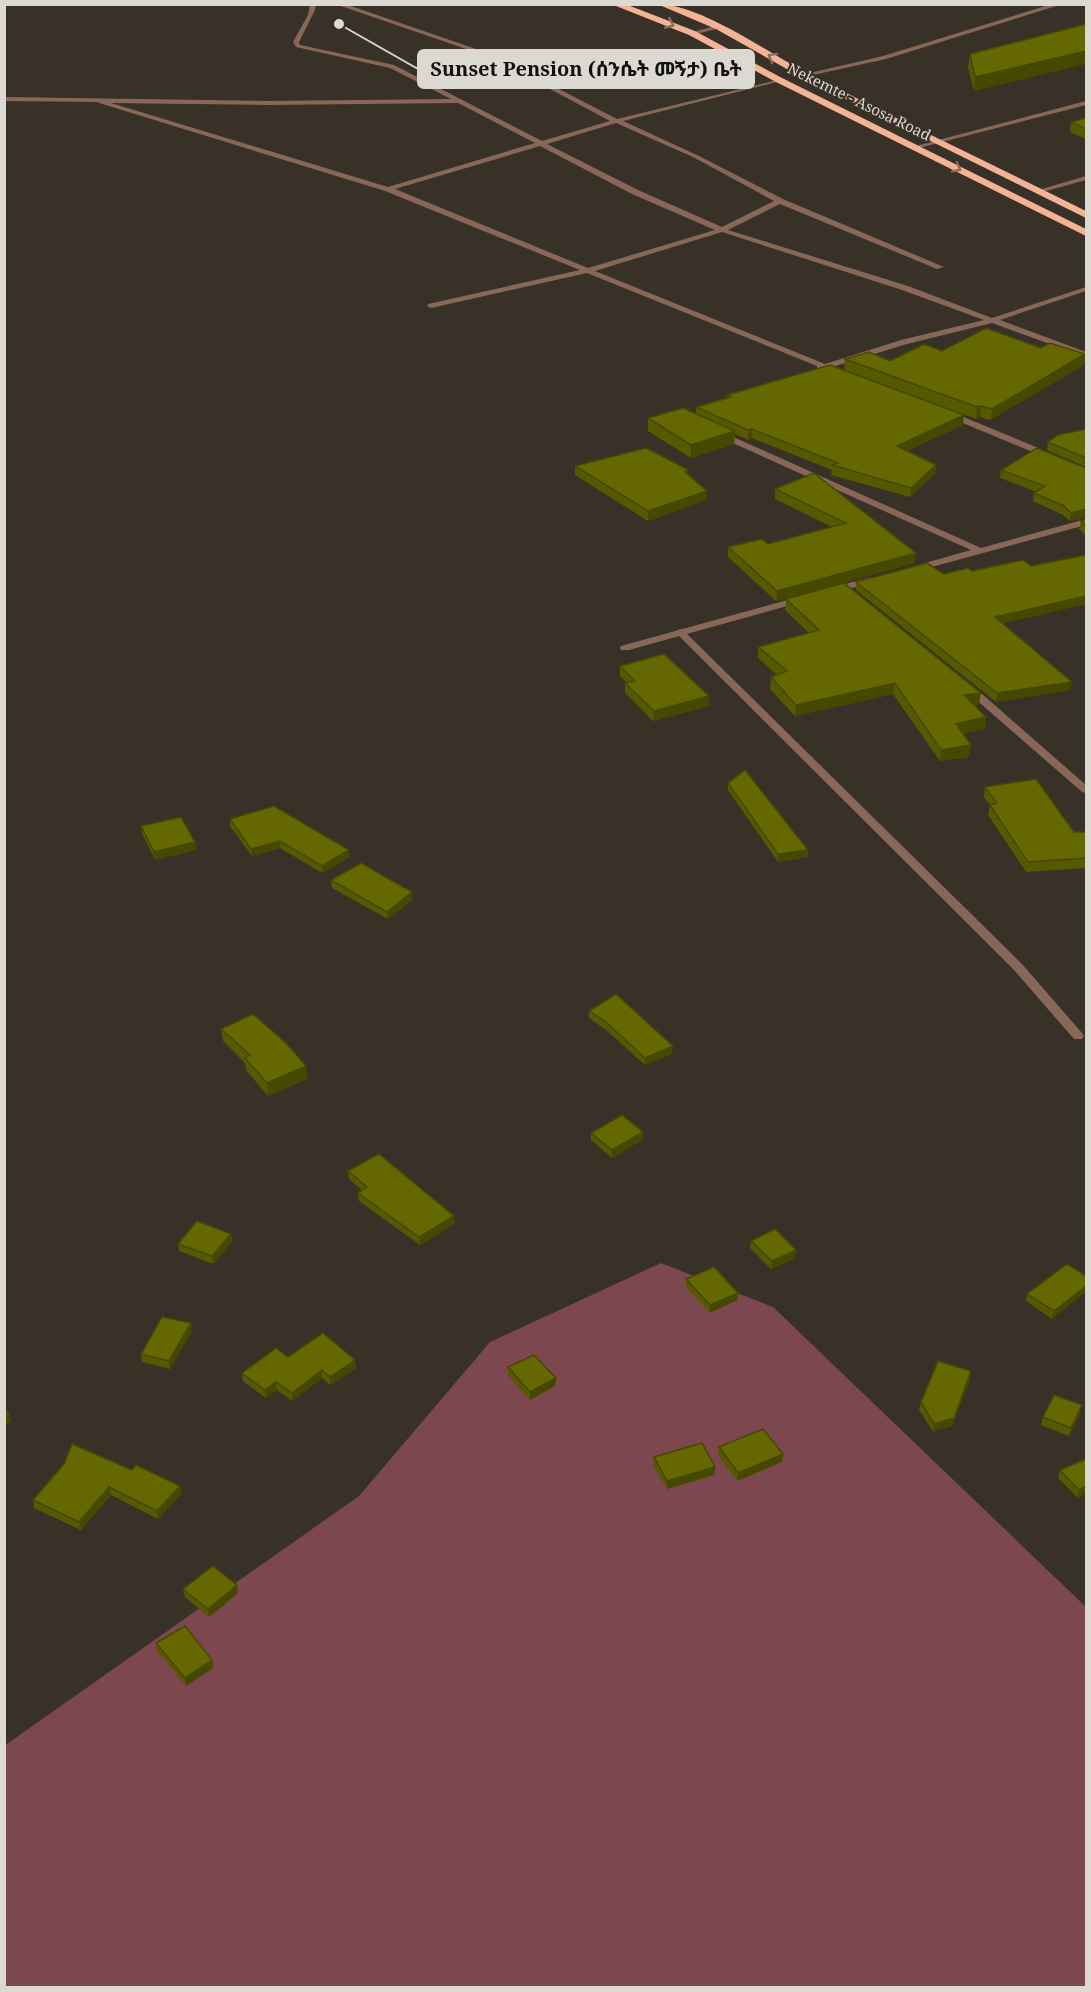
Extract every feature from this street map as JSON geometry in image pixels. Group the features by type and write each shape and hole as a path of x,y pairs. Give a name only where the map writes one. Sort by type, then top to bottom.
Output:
{"highway":[{"name":"Nekemte - Asosa Road","path":"615,4 692,33 778,80 1086,233"},
{"path":"661,4 718,27 804,75 1086,215"}],"street":[{"path":"313,4 312,15 298,35 296,42 298,46 386,63 635,192 722,230 905,288 1086,355"},
{"path":"338,4 474,50 524,73 616,122 695,156 780,201 940,267"},
{"path":"804,75 884,58 1060,4"},
{"path":"692,33 718,27"},
{"path":"388,189 539,143 778,80"},
{"path":"4,99 288,103 460,101"},
{"path":"95,100 388,189 845,375"},
{"path":"915,147 1086,103"},
{"path":"1039,191 1086,178"},
{"path":"431,306 589,270 722,230 780,201"},
{"path":"812,371 904,342 993,320 1086,289"},
{"path":"934,409 1054,458"},
{"path":"711,429 980,551"},
{"path":"901,572 1086,522"},
{"path":"822,593 878,578"},
{"path":"844,587 854,595"},
{"path":"625,648 811,596"},
{"path":"680,632 1018,967 1078,1035"},
{"path":"956,677 1086,790"}],"shaded area":[{"path":"661,1263 773,1307 1086,1607 1086,1987 5,1987 4,1746 359,1496 490,1342"}],"building":[{"path":"1086,24 1086,51 975,77 970,54"},
{"path":"1086,118 1086,129 1071,122"},
{"path":"986,328 1041,348 1050,343 1085,354 992,409 977,407 845,359 869,352 890,361 924,344 942,351"},
{"path":"830,365 964,415 897,446 936,465 911,488 832,465 838,463 752,429 748,430 696,407 731,397 727,395"},
{"path":"683,408 735,431 691,445 648,418"},
{"path":"1086,429 1086,458 1048,442 1058,435"},
{"path":"646,448 689,470 685,472 707,491 648,511 575,466"},
{"path":"1037,448 1086,468 1086,509 1071,513 1064,506 1034,493 1045,486 1001,470"},
{"path":"814,473 916,553 777,591 728,547 762,539 768,544 846,523 775,489"},
{"path":"1086,555 1086,596 995,617 1072,682 997,693 856,582 927,563 944,574 968,568 972,571 1023,560 1031,566"},
{"path":"844,583 981,693 964,695 986,717 956,724 971,745 941,750 895,683 796,705 771,677 787,671 758,647 819,630 786,599"},
{"path":"664,654 709,696 654,711 625,683 635,681 620,666"},
{"path":"745,770 808,850 778,854 728,783"},
{"path":"1036,779 1074,832 1086,832 1086,858 1028,862 990,805 997,803 985,787"},
{"path":"274,806 349,850 322,866 280,841 251,849 230,819"},
{"path":"181,817 195,842 154,852 141,826"},
{"path":"361,863 412,892 387,912 331,880"},
{"path":"616,994 673,1046 645,1058 606,1022 589,1011"},
{"path":"253,1014 286,1043 306,1066 267,1083 245,1058 250,1055 221,1029"},
{"path":"622,1115 643,1132 612,1150 591,1133"},
{"path":"379,1154 454,1216 419,1237 358,1193 367,1187 348,1171"},
{"path":"197,1221 231,1234 212,1256 178,1244"},
{"path":"775,1229 796,1250 772,1261 751,1241"},
{"path":"1067,1264 1086,1276 1086,1286 1054,1311 1027,1294"},
{"path":"714,1267 738,1293 710,1305 686,1279"},
{"path":"162,1317 191,1323 169,1361 141,1354"},
{"path":"323,1333 355,1360 330,1377 322,1370 292,1393 276,1382 265,1390 242,1373 276,1348 288,1357"},
{"path":"534,1355 556,1378 530,1392 508,1367"},
{"path":"938,1361 971,1371 954,1418 934,1424 921,1402"},
{"path":"1054,1395 1082,1405 1071,1428 1043,1417"},
{"path":"763,1429 783,1454 738,1473 719,1447"},
{"path":"702,1443 715,1467 667,1481 654,1457"},
{"path":"72,1444 132,1470 136,1465 180,1486 157,1511 109,1487 79,1522 33,1500 64,1464"},
{"path":"1086,1459 1086,1486 1079,1490 1060,1470"},
{"path":"213,1566 237,1585 208,1609 183,1589"},
{"path":"185,1626 212,1660 185,1678 156,1643"}],"place":[{"name":"Sunset Pension (ሰንሴት መኝታ) ቤት","path":"339,24"}]}
